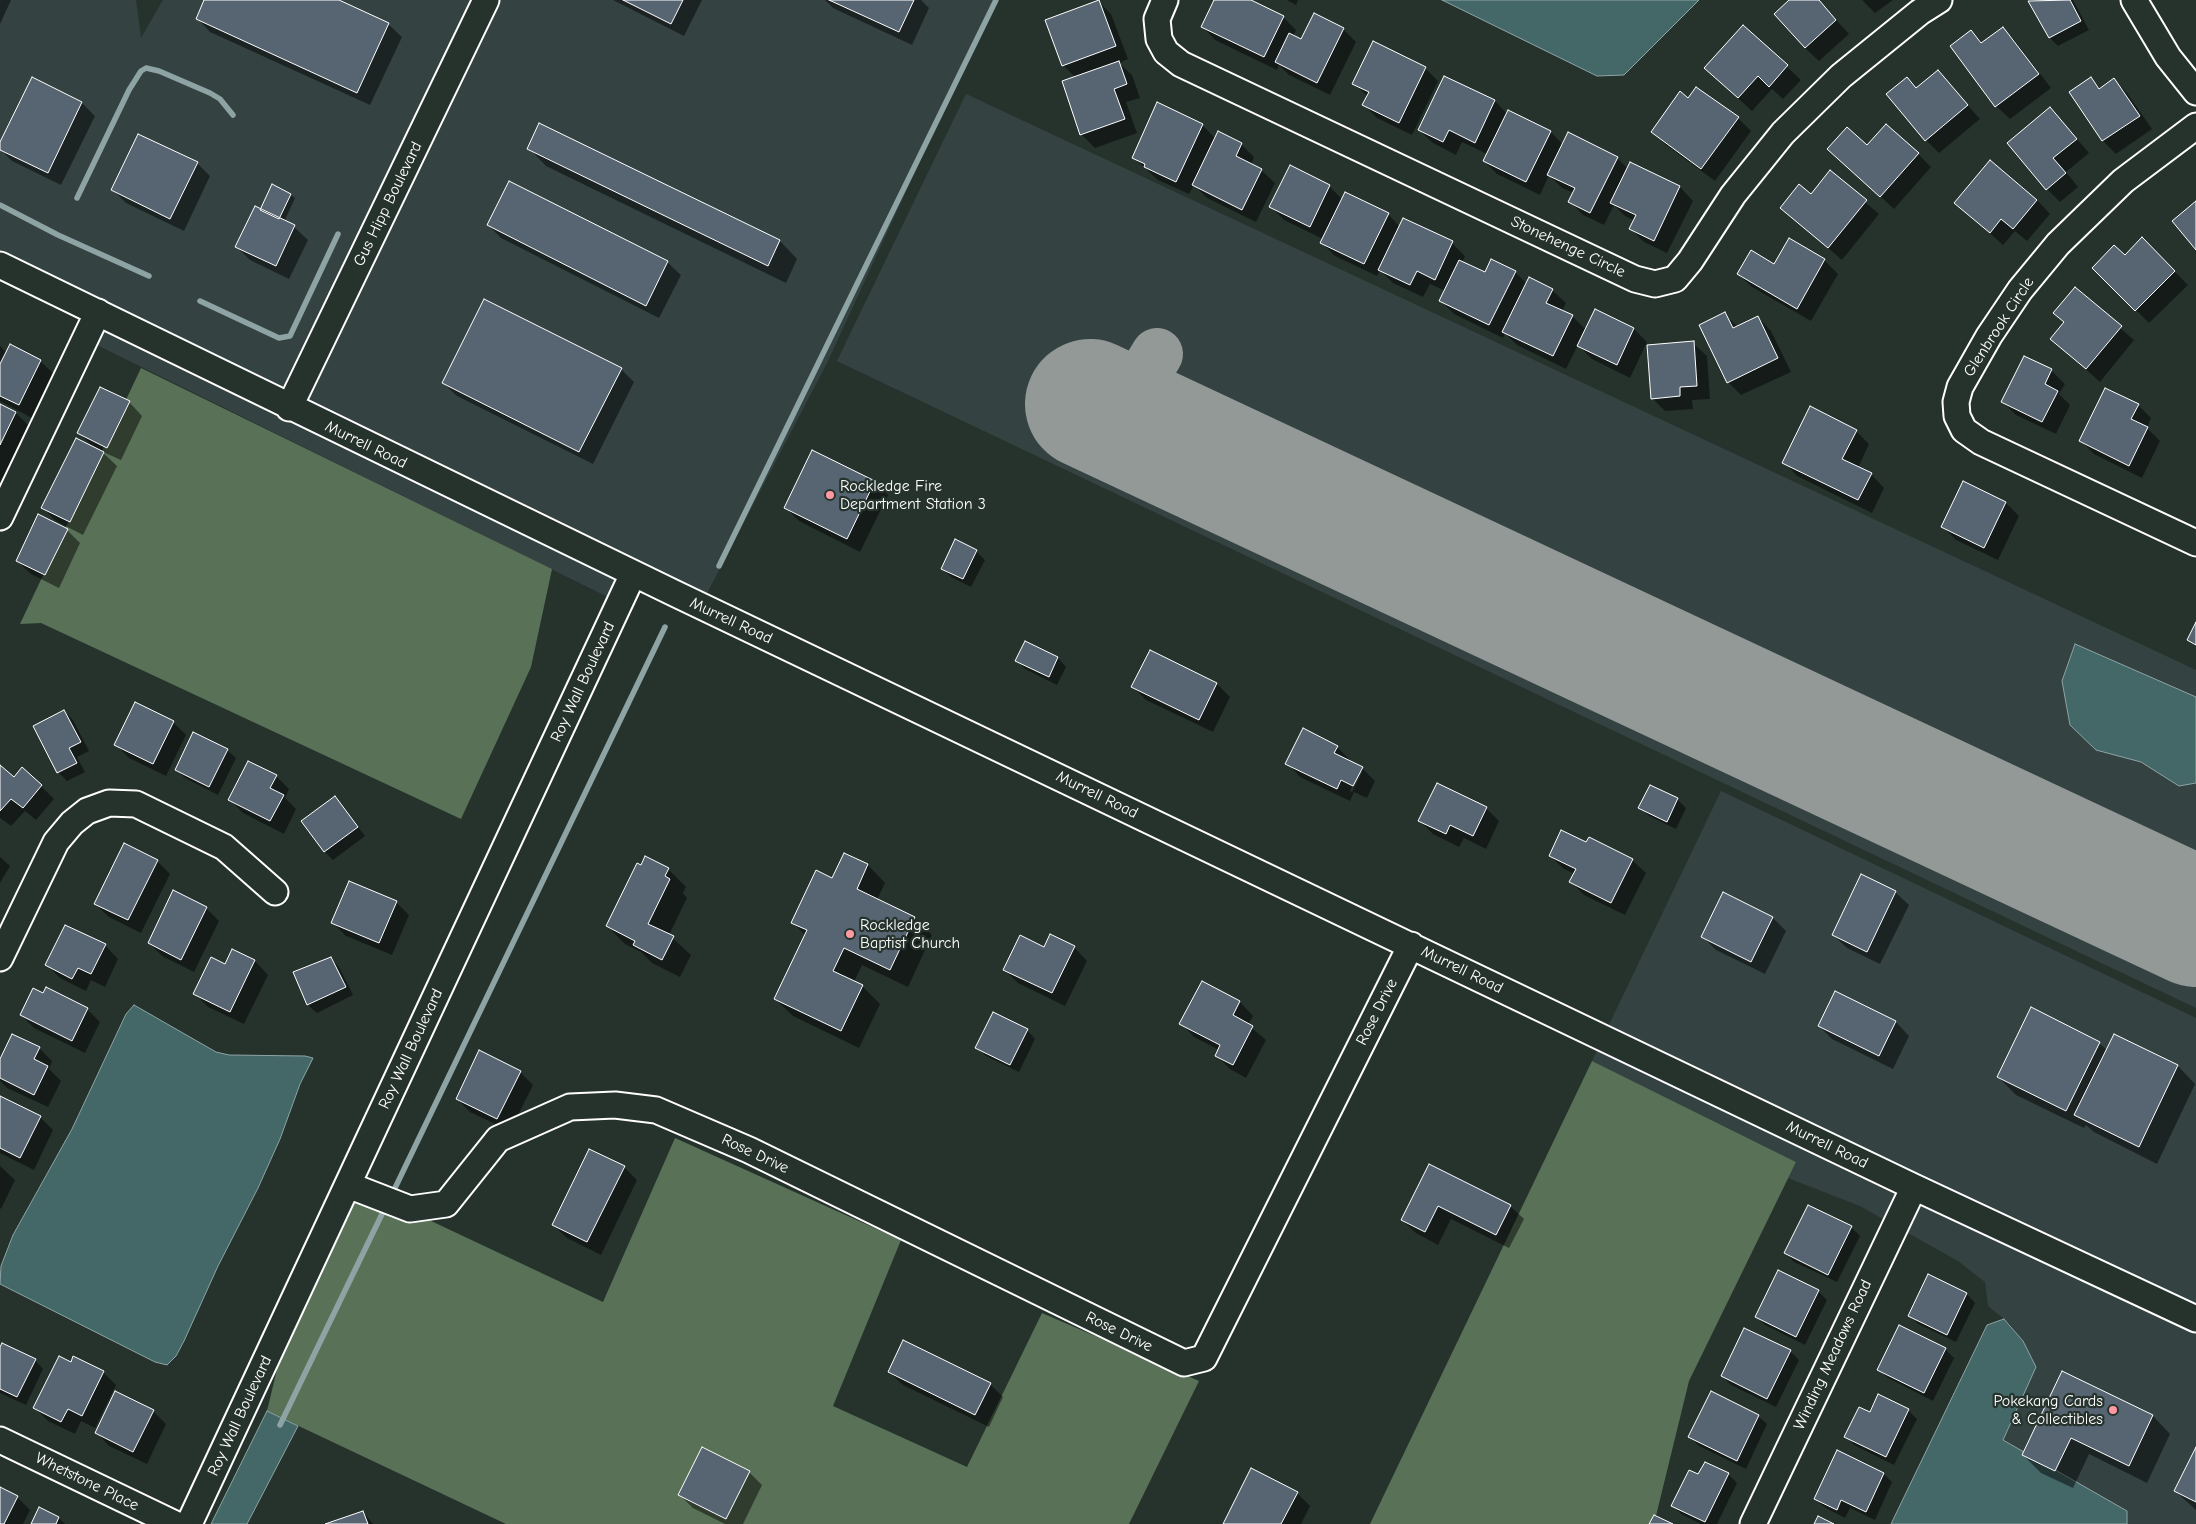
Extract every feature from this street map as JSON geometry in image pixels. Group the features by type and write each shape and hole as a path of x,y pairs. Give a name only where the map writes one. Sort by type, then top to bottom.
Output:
{"street":[{"name":"Gus Hipp Boulevard","path":"289,408 486,0"},
{"name":"Stonehenge Circle","path":"1165,0 1158,19 1159,38 1166,52 1181,64 1626,274 1655,284 1675,279 1690,261 1738,189 1783,133 1841,76 1920,12 1939,0"},
{"path":"2134,0 2168,57 2196,92"},
{"name":"Glenbrook Circle","path":"2196,126 2123,181 2058,244 2020,290 1989,336 1960,387 1956,402 1957,416 1964,430 1981,442 2196,542"},
{"name":"Murrell Road","path":"0,265 289,408 633,574 1914,1187 2196,1319"},
{"path":"0,517 98,312"},
{"name":"Roy Wall Boulevard","path":"189,1524 633,574"},
{"path":"0,958 56,842 72,823 87,811 109,803 136,804 224,847 275,892"},
{"name":"Rose Drive","path":"348,1185 410,1209 446,1204 498,1140 570,1107 615,1105 656,1110 749,1150 1184,1363 1204,1358 1411,945"},
{"name":"Winding Meadows Road","path":"1753,1524 1914,1187"},
{"name":"Whetstone Place","path":"0,1440 175,1524"}],"shaded area":[{"path":"0,0 136,0 141,38 163,0 474,0 283,394 0,254"},
{"path":"499,0 994,0 828,361 705,597 303,404"},
{"path":"966,94 2196,670 2196,1008 837,361"},
{"path":"104,326 619,578 610,598 95,344"},
{"path":"1721,791 2196,1018 2196,1308 1607,1029"},
{"path":"1599,1047 2196,1330 2196,1524 2127,1524 2127,1511 2003,1440 2036,1367 2023,1341 2009,1323 1988,1306 1985,1282 1958,1261 1860,1206 1788,1178 1796,1162 1592,1061"}],"green space":[{"path":"141,368 552,569 531,667 461,819 41,623 20,624"},
{"path":"1592,1061 1796,1162 1689,1381 1654,1524 1370,1524"},
{"path":"675,1138 901,1240 833,1406 967,1467 1042,1313 1199,1381 1129,1524 506,1524 267,1411 280,1357 359,1187 603,1302"}],"water":[{"path":"1442,0 1699,0 1624,75 1597,76"},
{"path":"2075,644 2196,697 2196,783 2179,786 2141,762 2096,750 2070,725 2062,681"},
{"path":"134,1005 216,1052 229,1055 305,1056 313,1058 300,1084 280,1139 258,1188 218,1266 184,1341 176,1356 167,1365 155,1362 0,1284 1,1266 13,1235 72,1129 126,1014"},
{"path":"2004,1319 2023,1341 2036,1367 2003,1440 2127,1511 2127,1524 1891,1524 1987,1325"},
{"path":"267,1411 298,1426 247,1524 211,1524"}],"building":[{"path":"204,0 339,0 389,23 357,93 196,19"},
{"path":"623,0 683,0 671,24"},
{"path":"829,0 914,0 899,32"},
{"path":"1099,0 1116,46 1062,66 1045,20"},
{"path":"1214,0 1251,0 1284,16 1264,57 1201,27"},
{"path":"1789,0 1819,0 1836,20 1805,48 1774,14"},
{"path":"2070,0 2081,21 2049,38 2028,1"},
{"path":"1314,13 1344,28 1317,83 1275,62 1289,33 1301,39"},
{"path":"1743,25 1788,65 1769,87 1758,76 1738,98 1704,68"},
{"path":"2003,27 2039,74 1995,107 1950,46 1971,30 1981,43"},
{"path":"1373,41 1426,67 1399,123 1362,105 1369,92 1352,84"},
{"path":"1119,61 1127,84 1114,89 1125,119 1080,135 1062,81"},
{"path":"1938,70 1968,105 1925,141 1886,94 1907,77 1916,88"},
{"path":"1444,76 1495,100 1475,143 1449,130 1443,142 1418,130"},
{"path":"32,77 82,102 48,173 0,150 0,142"},
{"path":"2091,77 2099,89 2114,78 2140,116 2102,141 2069,92"},
{"path":"1696,87 1739,117 1701,169 1651,132 1680,91 1688,98"},
{"path":"1157,102 1203,124 1176,182 1144,167 1145,164 1132,158"},
{"path":"2050,107 2077,139 2053,158 2066,173 2046,190 2007,143"},
{"path":"1508,110 1551,131 1526,182 1483,161"},
{"path":"539,123 780,240 768,266 527,149"},
{"path":"1886,124 1919,153 1880,197 1827,149 1847,127 1867,145"},
{"path":"1218,131 1242,143 1236,156 1262,169 1242,210 1192,185"},
{"path":"1568,132 1618,157 1590,213 1568,202 1575,188 1547,175"},
{"path":"138,134 198,162 170,219 111,190"},
{"path":"1990,160 2037,200 2013,229 2001,219 1990,233 1954,203"},
{"path":"1630,162 1680,186 1654,241 1629,229 1636,215 1610,203"},
{"path":"1290,165 1330,185 1310,227 1269,207"},
{"path":"1830,170 1867,200 1828,248 1780,208 1799,184 1811,194"},
{"path":"509,181 668,261 646,306 487,225"},
{"path":"272,184 291,194 279,219 260,210"},
{"path":"1345,192 1389,213 1364,264 1320,243"},
{"path":"2196,201 2196,250 2172,221"},
{"path":"255,206 295,225 276,266 235,247"},
{"path":"1403,218 1453,241 1435,280 1417,271 1410,285 1378,270"},
{"path":"2142,237 2175,271 2135,311 2092,268 2114,245 2125,255"},
{"path":"1789,238 1825,259 1797,309 1737,274 1751,250 1774,264"},
{"path":"1491,259 1516,271 1489,325 1439,301 1459,260 1485,272"},
{"path":"1529,277 1553,289 1546,303 1573,315 1553,356 1502,332"},
{"path":"2075,287 2122,326 2086,369 2050,339 2064,322 2053,313"},
{"path":"484,299 622,368 579,452 442,383"},
{"path":"1595,309 1634,328 1617,365 1577,346"},
{"path":"1725,312 1733,328 1758,316 1778,358 1727,383 1699,325"},
{"path":"1694,341 1697,386 1680,387 1680,396 1651,399 1647,345"},
{"path":"10,344 41,360 19,405 0,396 0,364"},
{"path":"2024,356 2052,369 2045,384 2058,391 2042,422 2001,402"},
{"path":"100,387 130,401 107,448 77,433"},
{"path":"2105,388 2139,404 2131,419 2148,427 2129,466 2079,441"},
{"path":"0,404 16,412 0,445"},
{"path":"1810,406 1857,430 1842,459 1872,473 1858,500 1782,463"},
{"path":"76,438 104,452 70,522 41,508"},
{"name":"Rockledge Fire Department Station 3","path":"812,450 875,481 847,539 784,508"},
{"path":"1963,481 2006,502 1984,548 1941,527"},
{"path":"38,514 68,529 45,575 16,561"},
{"path":"955,539 977,550 963,579 941,569"},
{"path":"2196,622 2196,645 2187,640"},
{"path":"1025,641 1058,657 1049,677 1015,661"},
{"path":"1150,650 1217,683 1199,720 1131,687"},
{"path":"135,702 174,721 153,764 114,745"},
{"path":"64,710 81,742 69,748 77,763 57,773 33,726"},
{"path":"1303,728 1338,746 1334,753 1363,767 1353,786 1341,780 1337,789 1285,764"},
{"path":"193,732 228,749 209,787 175,770"},
{"path":"248,761 277,775 270,788 284,795 270,821 228,800"},
{"path":"0,765 14,777 22,767 42,785 23,808 11,799 0,811"},
{"path":"1437,783 1487,807 1473,836 1450,825 1446,834 1418,821"},
{"path":"1650,785 1678,798 1667,822 1638,808"},
{"path":"335,796 358,827 324,852 301,821"},
{"path":"1561,830 1586,842 1589,837 1633,859 1611,903 1569,882 1576,869 1549,856"},
{"path":"124,843 158,860 128,920 94,904"},
{"path":"844,853 868,864 857,889 915,917 890,970 844,948 833,971 863,985 841,1031 774,999 807,930 791,923 816,870 832,878"},
{"path":"645,856 669,868 665,876 670,879 648,924 674,936 662,960 633,945 635,941 606,926 637,863 641,865"},
{"path":"1861,874 1896,891 1867,952 1832,935"},
{"path":"349,881 397,901 379,943 331,923"},
{"path":"173,890 207,907 181,960 148,943"},
{"path":"1723,892 1773,917 1751,962 1701,937"},
{"path":"65,925 106,944 91,974 78,968 72,979 45,965"},
{"path":"1050,934 1075,946 1052,993 1003,970 1020,935 1044,947"},
{"path":"232,949 255,960 230,1012 193,994 211,957 225,964"},
{"path":"331,957 346,987 307,1005 293,972"},
{"path":"1202,981 1240,1001 1233,1015 1253,1026 1233,1065 1215,1056 1220,1045 1179,1024"},
{"path":"46,987 88,1008 72,1041 20,1015 33,988 43,993"},
{"path":"1835,991 1896,1021 1879,1056 1818,1026"},
{"path":"2031,1007 2100,1042 2066,1111 1997,1077"},
{"path":"993,1012 1028,1029 1010,1065 975,1048"},
{"path":"12,1034 40,1047 34,1059 48,1066 34,1095 0,1078 0,1059"},
{"path":"2114,1034 2178,1065 2139,1147 2074,1115"},
{"path":"479,1050 521,1071 497,1119 456,1099"},
{"path":"0,1096 41,1116 20,1158 0,1148"},
{"path":"589,1149 625,1166 587,1242 552,1225"},
{"path":"1429,1164 1511,1205 1496,1235 1438,1206 1425,1232 1401,1220"},
{"path":"1808,1205 1852,1226 1828,1275 1784,1253"},
{"path":"1778,1270 1819,1290 1796,1337 1755,1317"},
{"path":"1928,1274 1967,1293 1947,1335 1908,1316"},
{"path":"1899,1325 1946,1348 1924,1393 1877,1370"},
{"path":"1744,1328 1791,1350 1767,1399 1721,1376"},
{"path":"903,1340 991,1383 975,1415 888,1372"},
{"path":"2,1343 36,1359 17,1397 0,1389 0,1347"},
{"path":"59,1356 71,1362 73,1356 104,1371 82,1416 68,1409 61,1422 33,1408"},
{"path":"2062,1371 2153,1415 2129,1466 2071,1438 2055,1471 2022,1455"},
{"path":"115,1391 154,1410 133,1452 95,1433"},
{"path":"1711,1391 1759,1415 1737,1461 1688,1437"},
{"path":"1878,1394 1909,1409 1886,1457 1844,1437 1859,1407 1870,1412"},
{"path":"702,1447 750,1471 726,1519 678,1495"},
{"path":"2196,1447 2196,1502 2174,1491"},
{"path":"1837,1450 1884,1473 1866,1512 1841,1500 1837,1510 1814,1499"},
{"path":"1705,1462 1729,1473 1705,1522 1671,1506 1689,1470 1698,1474"},
{"path":"1251,1468 1298,1492 1281,1524 1223,1524"},
{"path":"0,1487 18,1496 4,1524 0,1524"},
{"path":"39,1507 59,1517 56,1524 31,1524"},
{"path":"363,1511 368,1524 325,1524"},
{"path":"1654,1515 1673,1524 1649,1524"},
{"path":"1818,1516 1834,1524 1814,1524"}],"waterway":[{"path":"719,566 996,0"},
{"path":"77,198 129,90 141,71 146,68 159,71 210,93 220,99 233,115"},
{"path":"0,205 58,235 149,276"},
{"path":"200,301 279,338 290,336 338,234"},
{"path":"395,1188 665,627"},
{"path":"280,1425 383,1212"}],"taxiway":[{"path":"1119,417 1157,354"}],"runway":[{"path":"1090,404 2196,922"}],"place":[{"name":"Rockledge Fire Department Station 3","path":"830,495"},
{"name":"Rockledge Baptist Church","path":"850,934"},
{"name":"Pokekang Cards & Collectibles","path":"2113,1410"}]}
